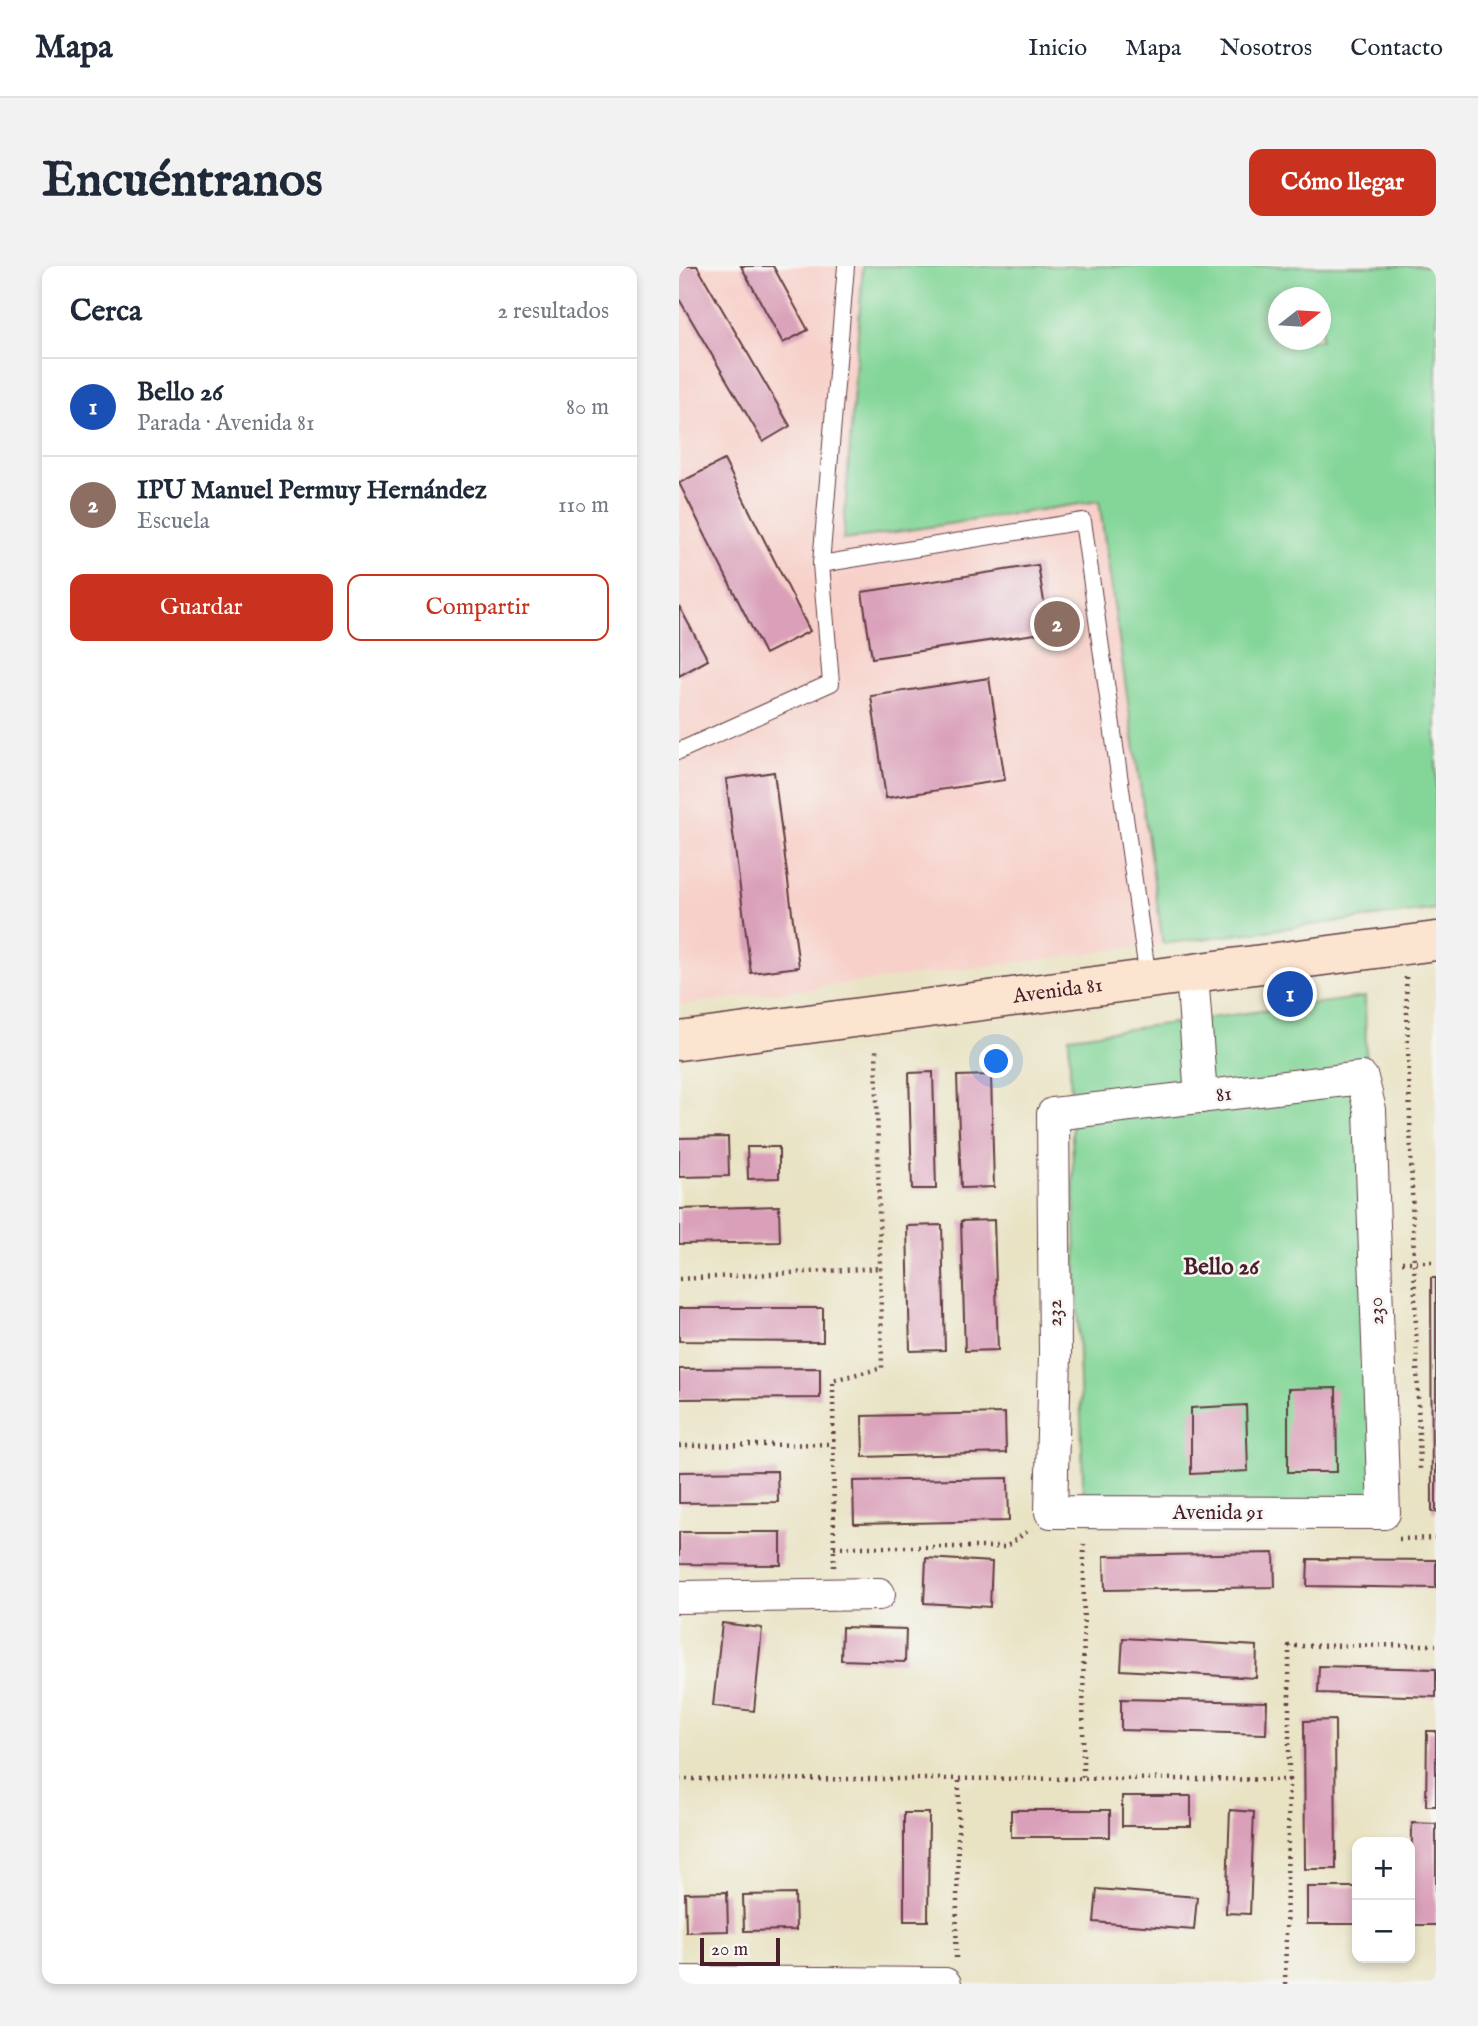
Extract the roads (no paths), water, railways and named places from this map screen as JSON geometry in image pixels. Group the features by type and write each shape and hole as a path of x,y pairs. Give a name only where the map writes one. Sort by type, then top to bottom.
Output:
{"main road":[{"name":"Avenida 81","path":"679,1041 1420,943"}],"street":[{"path":"1192,973 1201,1097"},
{"name":"81","path":"1053,1114 1362,1078 1370,1110"},
{"name":"230","path":"1370,1110 1384,1513"},
{"name":"232","path":"1051,1512 1055,1354 1053,1114"},
{"name":"Avenida 91","path":"1051,1512 1384,1513"},
{"path":"679,1597 879,1594"},
{"path":"679,1982 777,1983 950,1977"}],"lane":[{"path":"679,751 831,683 821,564 846,266"},
{"path":"821,564 1083,521 1148,979"}],"place":[{"name":"IPU Manuel Permuy Hernández","path":"1057,624"},
{"name":"Bello 26","path":"1290,994"}],"district":[{"name":"Bello 26","path":"1221,1267"}]}
